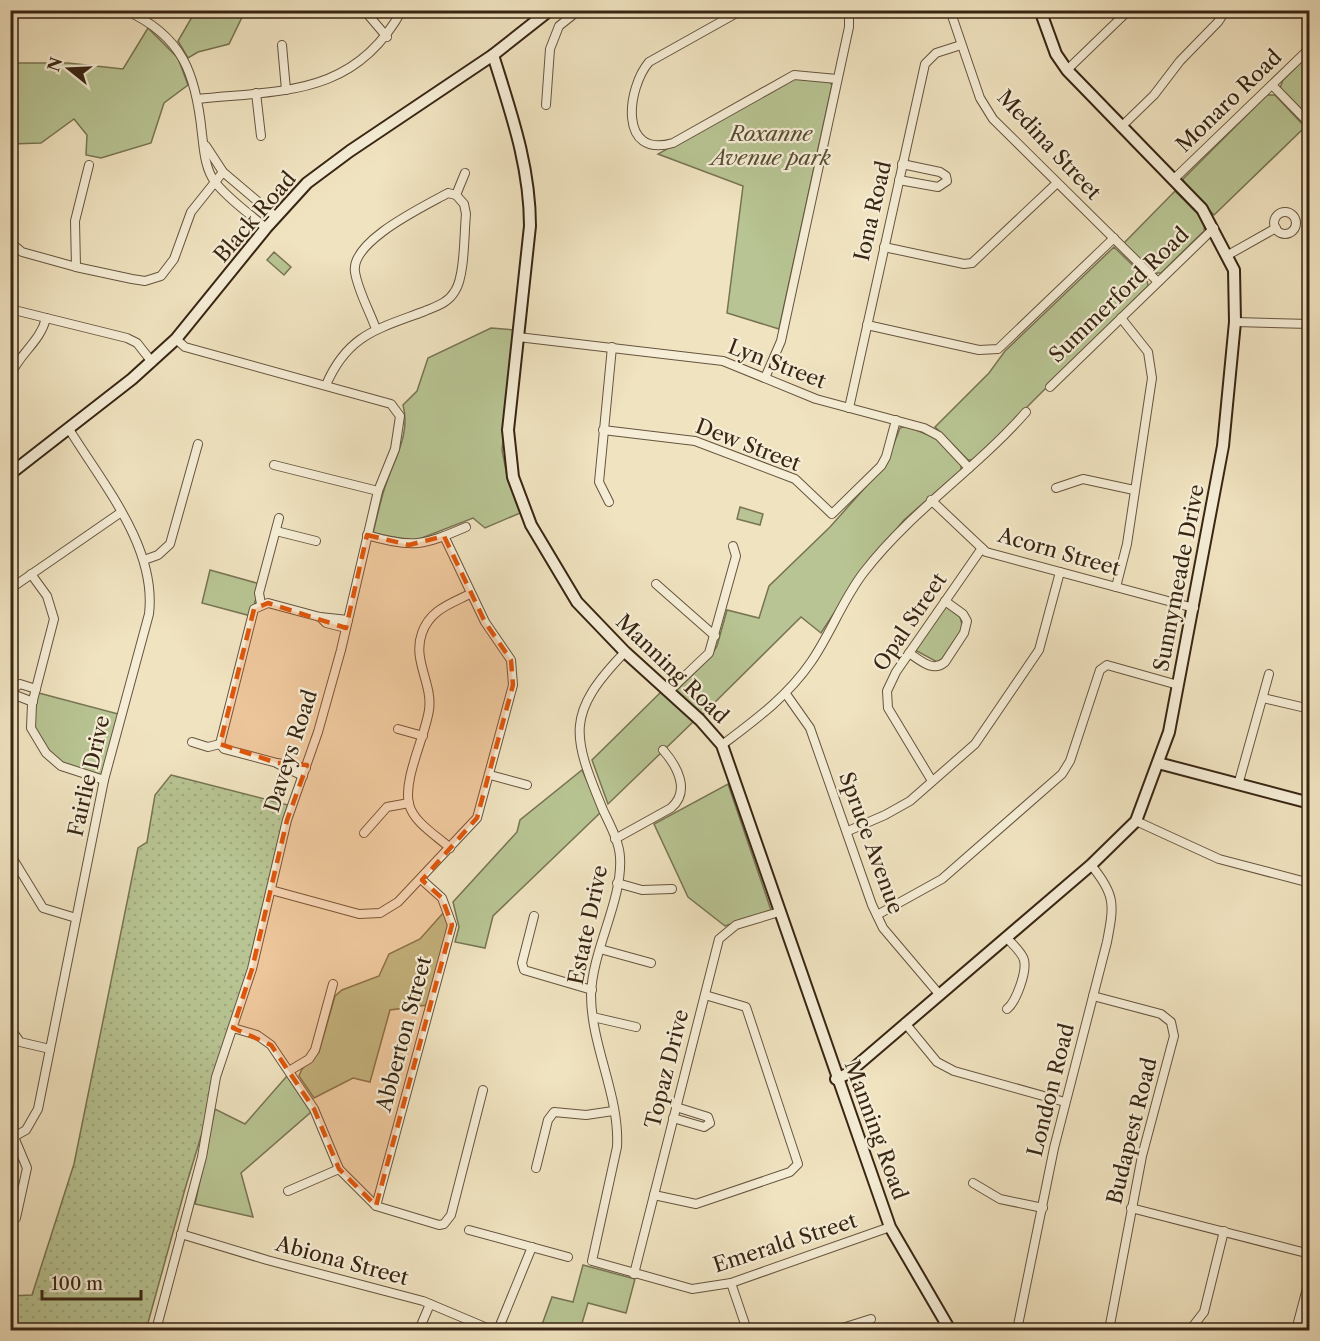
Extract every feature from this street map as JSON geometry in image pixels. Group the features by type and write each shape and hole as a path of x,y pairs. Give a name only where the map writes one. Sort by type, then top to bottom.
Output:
{"street":[{"path":"125,10 143,19 177,48 185,60 198,99 205,161 214,182 266,228"},
{"path":"143,19 148,10"},
{"path":"364,10 387,37"},
{"path":"198,99 305,88 330,80 373,51 387,37 402,10"},
{"name":"Black Road","path":"10,474 152,362 176,339 266,228 308,183 350,151 493,56 550,10"},
{"path":"546,105 550,49 559,26 579,10"},
{"path":"765,378 781,340 849,27 849,10"},
{"name":"Medina Street","path":"950,10 980,98 993,119 1158,282"},
{"name":"Sunnymeade Drive","path":"836,1079 847,1074 1091,865 1136,821 1169,732 1194,608 1223,446 1235,322 1234,270 1214,228 1202,209 1067,70 1056,54 1040,10"},
{"path":"1067,70 1129,10"},
{"path":"1121,127 1154,95 1180,61 1218,22 1226,10"},
{"path":"738,11 648,62 639,74 632,122 635,133 644,142 660,146 673,142 794,75 837,79"},
{"path":"282,45 286,90"},
{"name":"Iona Road","path":"849,408 925,64 936,52 961,45"},
{"name":"Monaro Road","path":"1173,180 1310,48"},
{"name":"Manning Road","path":"493,56 524,154 530,192 530,226 508,430 513,477 531,525 577,602 625,652 700,720 722,745 836,1079 890,1227 950,1330"},
{"path":"1272,85 1310,124"},
{"path":"256,93 261,136"},
{"path":"203,139 211,157 223,172 276,217"},
{"path":"899,180 938,187 947,181 940,172 902,164"},
{"path":"76,267 75,221 89,165"},
{"path":"10,242 22,252 76,267 132,279 145,280 161,276 174,259 191,212 223,172"},
{"path":"456,195 465,173"},
{"path":"884,248 964,264 972,263 1057,183"},
{"path":"327,385 336,363 353,343 376,329 446,303 456,291 466,214 464,204 456,195 448,193 377,235 356,261 355,272 376,329"},
{"name":"Summerford Road","path":"1050,387 1214,228"},
{"path":"1228,255 1276,228"},
{"path":"867,326 979,350 998,349 1114,238"},
{"path":"10,309 127,338 137,343 152,362"},
{"path":"10,376 18,361 40,334 46,318"},
{"path":"1116,586 1127,544 1152,378 1148,352 1121,318"},
{"path":"1235,322 1310,324"},
{"name":"Lyn Street","path":"518,337 723,361 816,399 924,428 939,436 969,468"},
{"name":"Daveys Road","path":"156,1330 202,1157 216,1077 252,969 287,820 304,772 347,624 378,491 395,449 400,416 391,404 185,347 176,339"},
{"path":"609,502 598,482 612,347"},
{"path":"722,745 786,694 812,661 864,573 907,523 969,468 1026,412"},
{"name":"Dew Street","path":"603,430 695,441 795,479 832,514 881,466 886,457 896,420"},
{"name":"Fairlie Drive","path":"12,1138 26,1130 38,1109 104,780 149,614 151,584 144,560 120,513 69,429"},
{"path":"144,560 158,555 170,544 198,444"},
{"path":"274,465 378,491"},
{"path":"1056,488 1083,479 1134,490"},
{"name":"Acorn Street","path":"932,500 982,548 1060,572 1194,608"},
{"path":"10,589 120,513"},
{"path":"261,604 260,593 279,518"},
{"path":"368,536 395,544 419,545 466,526"},
{"path":"276,531 316,541"},
{"path":"271,890 368,915 388,911 422,880 477,818 490,775 514,672 507,651 485,622 470,594 444,536"},
{"path":"669,691 709,653 736,556 733,546"},
{"name":"Opal Street","path":"932,781 888,708 887,691 890,682 909,653 982,548"},
{"path":"848,831 910,801 975,744 1028,671 1039,650 1046,631 1060,572"},
{"path":"31,574 47,596 54,619 33,702 31,728 53,761 68,770 104,780"},
{"path":"656,584 715,636"},
{"path":"450,848 417,818 409,803 410,783 430,707 418,652 422,633 433,614 470,594"},
{"path":"909,653 931,666 941,666 945,662 964,633 967,621 963,614 945,601"},
{"path":"220,744 254,609 261,604 268,603 347,624"},
{"name":"Estate Drive","path":"591,1257 617,1146 618,1130 593,1017 592,990 617,883 620,856 586,768 579,734 582,715 591,692 625,652"},
{"path":"877,915 942,879 1062,774 1073,752 1100,670 1107,665 1178,686"},
{"path":"1238,785 1269,674"},
{"path":"33,702 15,695 14,689 20,684 36,689"},
{"name":"Spruce Avenue","path":"786,694 810,728 883,928 939,994"},
{"path":"1263,698 1310,709"},
{"path":"398,729 423,736"},
{"path":"192,742 208,747 220,744"},
{"path":"220,744 224,749 304,772"},
{"path":"615,839 671,808 678,800 681,779 676,766 663,750"},
{"path":"1158,763 1310,803"},
{"path":"490,775 527,785"},
{"path":"364,833 387,807 409,803"},
{"path":"1136,821 1219,859 1310,884"},
{"path":"10,854 43,908 76,918"},
{"name":"London Road","path":"1017,1330 1065,1102 1113,909 1111,893 1091,865"},
{"name":"Abberton Street","path":"376,1206 452,925 442,898 422,880"},
{"path":"617,883 642,890 672,889"},
{"name":"Topaz Drive","path":"634,1274 722,933 736,925 779,912"},
{"path":"534,916 522,963 525,970 592,990"},
{"path":"1006,937 1024,959 1024,968 1013,1005 1007,1009"},
{"path":"600,950 651,963"},
{"path":"289,1071 309,1059 315,1050 333,984"},
{"path":"654,1195 696,1204 790,1172 798,1164 746,1007 705,995"},
{"name":"Budapest Road","path":"1093,996 1161,1014 1172,1022 1174,1036 1131,1208 1109,1330"},
{"path":"593,1017 636,1027"},
{"path":"905,1023 937,1062 954,1071 1065,1102"},
{"path":"10,1028 20,1042 50,1049"},
{"path":"233,1028 265,1040 314,1109 339,1169 376,1206 444,1224 451,1215 483,1090"},
{"path":"673,1118 704,1127 710,1122 708,1117 676,1107"},
{"path":"536,1168 548,1120 554,1112 586,1115 613,1111"},
{"path":"12,1138 27,1168 16,1218"},
{"path":"288,1191 339,1169"},
{"path":"973,1182 1000,1199 1043,1208"},
{"path":"1131,1208 1310,1254"},
{"name":"Emerald Street","path":"591,1257 597,1265 692,1289 731,1283 890,1227"},
{"path":"469,1230 568,1257"},
{"path":"1190,1330 1204,1312 1224,1231"},
{"name":"Abiona Street","path":"181,1234 430,1304 492,1330"},
{"path":"498,1330 532,1247"},
{"path":"1296,1330 1310,1277"},
{"path":"731,1283 747,1330"},
{"path":"419,1330 430,1304"},
{"path":"836,1330 871,1319"}],"highlighted area":[{"path":"367,535 409,545 444,536 485,622 511,660 513,685 477,818 422,880 442,898 452,925 376,1206 339,1169 314,1109 271,1045 233,1028 252,969 287,820 307,765 277,763 220,744 254,609 268,603 346,628"}],"green space":[{"path":"196,10 245,11 229,44 198,52 188,58 178,41"},
{"path":"148,28 178,58 188,85 164,103 151,143 101,158 86,155 87,135 74,119 41,143 11,144 10,63 68,63 123,69"},
{"path":"1309,54 1309,117 1280,88 1283,80"},
{"name":"Roxanne Avenue park","path":"793,78 829,81 832,85 779,329 727,313 743,186 658,154"},
{"path":"1267,95 1275,95 1305,127 1214,215 1184,183 1183,179"},
{"path":"1175,191 1205,221 1204,231 1161,273 1152,273 1124,243"},
{"path":"1114,247 1147,279 1148,286 974,460 968,460 935,427 989,373 1005,351"},
{"path":"274,252 291,267 284,275 267,260"},
{"path":"491,328 515,330 502,450 508,481 520,513 485,528 473,518 414,541 373,533 383,493 403,436 405,416 403,405 417,391 428,358"},
{"path":"906,426 936,438 961,463 961,470 904,520 862,570 821,633 801,617 702,715 676,691 711,656 717,646 727,610 759,618 769,586 830,527 886,464 900,428"},
{"path":"740,507 763,514 760,525 737,519"},
{"path":"210,570 260,584 251,616 202,603"},
{"path":"945,606 960,617 963,628 942,659 937,662 915,650"},
{"path":"662,691 694,721 608,804 592,760"},
{"path":"35,692 122,715 104,780 61,766 31,728"},
{"path":"582,770 601,812 493,916 485,948 455,942 459,927 453,902 517,832 520,820"},
{"path":"171,775 288,805 253,965 185,1189 146,1330 11,1330 10,1296 32,1295 74,1164 138,848 147,842 155,795"},
{"path":"728,784 771,910 725,926 688,897 654,824"},
{"path":"444,912 448,926 427,1005 390,1010 370,1082 353,1078 314,1098 299,1076 302,1069 319,1052 335,996 342,990 379,976 389,954 420,939"},
{"path":"287,1076 311,1112 241,1173 253,1217 195,1204 215,1109 245,1124"},
{"path":"583,1265 635,1279 626,1313 588,1303 580,1330 540,1330 552,1297 573,1302"}]}
